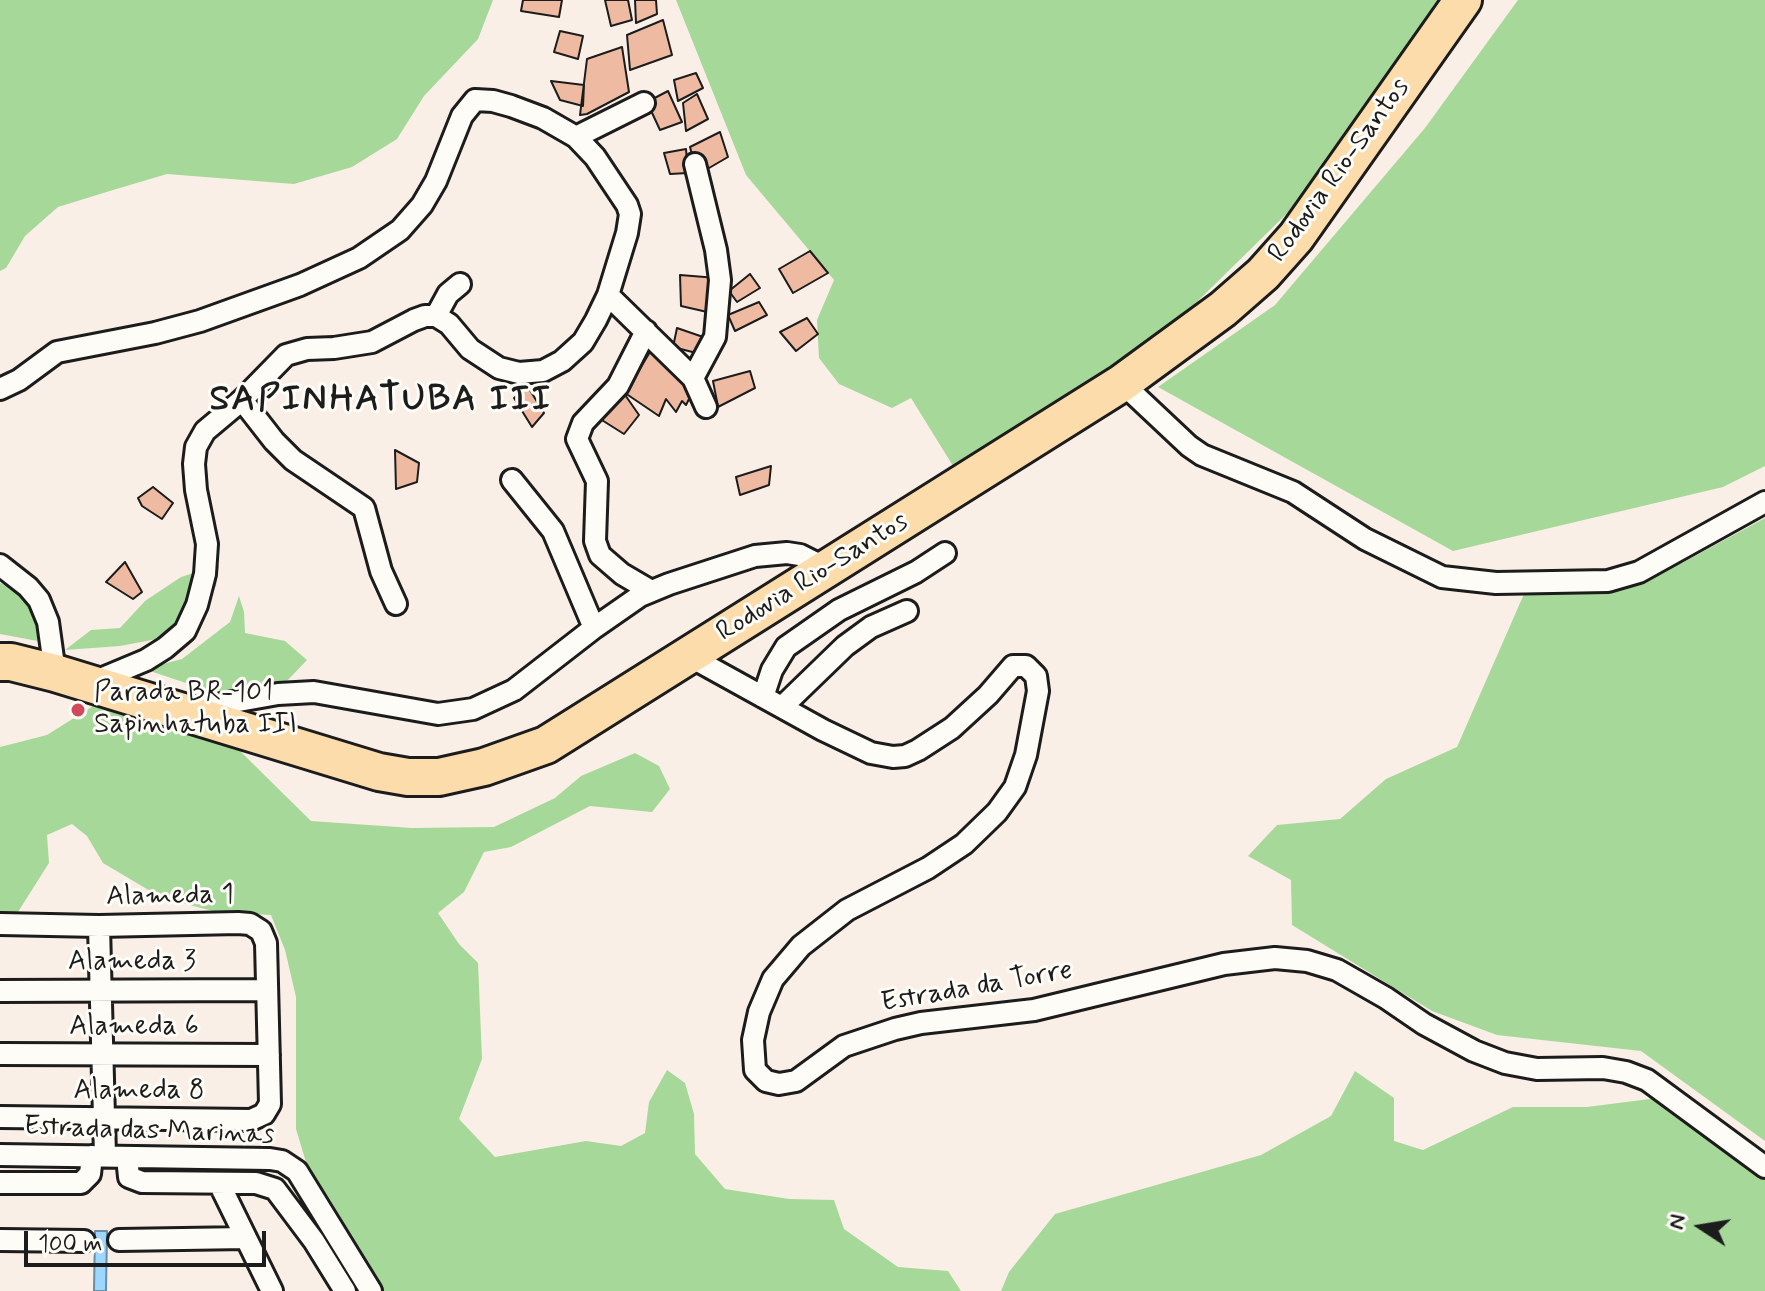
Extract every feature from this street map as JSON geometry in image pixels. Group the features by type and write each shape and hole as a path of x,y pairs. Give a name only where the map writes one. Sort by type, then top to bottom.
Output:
{"highway":[{"name":"Rodovia Rio-Santos","path":"0,662 55,673 379,772 408,777 439,777 484,767 546,745 1122,383 1223,309 1263,274 1296,237 1463,0"}],"street":[{"path":"0,389 19,380 57,352 200,321 300,285 359,258 400,230 422,205 436,181 462,116 470,104 481,99 543,118 576,137 595,157 630,214 608,295 583,342 562,361 543,371 519,373 499,368 470,349 449,324 436,316 414,320 372,342 307,349 286,355 242,400 205,431 196,447 196,490 207,544 201,589 185,631 146,660 89,684"},
{"path":"576,137 644,103"},
{"path":"693,378 715,337 720,280 716,250 695,164"},
{"path":"436,316 448,294 460,284"},
{"path":"608,295 693,378 706,407"},
{"path":"646,331 618,386 583,423 577,439 597,481 595,541 600,555 622,574 651,591"},
{"path":"1122,383 1202,455 1293,492 1365,539 1442,577 1496,583 1608,581 1639,572 1765,502"},
{"path":"242,400 293,460 364,508 381,571 396,604"},
{"path":"512,480 553,531 594,628"},
{"path":"763,697 772,670 786,647 839,610 916,572 945,553"},
{"path":"178,712 278,694 314,692 438,714 473,709 514,690 594,628 651,591 755,556 800,555 814,562 823,572"},
{"path":"0,565 39,600 48,622 55,673"},
{"path":"782,707 845,646 871,627 907,611"},
{"name":"Estrada da Torre","path":"689,656 871,753 893,757 918,750 952,728 988,695 1013,666 1026,666 1036,676 1038,691 1031,734 1019,776 997,812 964,844 928,868 847,910 801,946 773,979 759,1012 753,1040 755,1070 766,1081 779,1084 796,1081 844,1046 895,1029 921,1023 1034,1010 1224,964 1275,958 1307,961 1337,970 1424,1024 1474,1051 1505,1063 1537,1069 1603,1068 1647,1080 1765,1167"},
{"name":"Alameda 1","path":"0,924 250,924 261,931 266,943 270,1104"},
{"path":"1,1183 81,1183 90,1174 98,1156 103,1119 99,926"},
{"name":"Alameda 3","path":"0,991 265,990"},
{"name":"Alameda 6","path":"0,1054 100,1057 269,1055"},
{"name":"Alameda 8","path":"0,1117 251,1120 264,1114 270,1104"},
{"name":"Estrada das Marinas","path":"0,1155 282,1161 297,1171 371,1291"},
{"path":"127,1157 129,1177 142,1182 256,1183 275,1189 314,1241 345,1291"},
{"path":"219,1183 272,1291"},
{"path":"119,1240 246,1238"},
{"path":"0,1240 84,1241"}],"green space":[{"path":"0,0 493,0 478,39 424,96 397,139 352,167 294,184 167,174 58,207 25,236 6,268 0,271"},
{"path":"676,0 1440,0 1317,184 1156,342 958,474 911,398 892,408 839,384 819,358 817,320 834,280 746,175"},
{"path":"1518,0 1765,0 1765,466 1723,487 1453,551 1158,387 1275,305 1425,128"},
{"path":"1765,518 1765,1141 1641,1051 1497,1035 1432,1011 1292,925 1291,880 1248,856 1277,825 1340,819 1386,779 1457,747 1524,594 1596,589 1639,579 1682,563"},
{"path":"219,565 216,586 193,616 157,639 120,646 65,650 91,630 120,628 145,601 181,577"},
{"path":"0,583 32,595 43,642 0,634"},
{"path":"239,596 245,633 285,641 307,660 285,683 219,694 144,669 182,659 230,622"},
{"path":"101,701 240,751 311,821 412,828 494,827 555,798 581,776 635,753 659,766 670,789 652,812 590,806 511,847 484,852 464,892 438,913 459,944 478,963 482,1059 459,1119 495,1157 586,1141 621,1146 645,1133 649,1102 667,1070 685,1083 694,1114 695,1154 725,1189 789,1199 834,1200 844,1229 898,1267 948,1271 961,1291 383,1291 331,1201 309,1172 296,1129 296,997 285,950 271,915 217,912 162,898 103,863 87,836 72,824 47,835 49,863 16,915 0,915 0,747 47,735"},
{"path":"1355,1071 1394,1098 1394,1141 1423,1150 1513,1107 1587,1107 1673,1096 1765,1171 1765,1291 1001,1291 1009,1272 1055,1214 1261,1155 1331,1116"}],"water":[{"path":"95,1231 107,1231 106,1291 94,1291"}],"building":[{"path":"523,0 562,0 559,17 521,11"},
{"path":"605,0 628,0 632,20 611,26"},
{"path":"635,0 656,0 657,14 636,23"},
{"path":"663,20 672,55 630,70 627,35"},
{"path":"560,31 583,36 578,59 554,52"},
{"path":"622,47 629,92 580,115 587,59"},
{"path":"696,73 703,88 678,101 674,80"},
{"path":"551,81 584,85 583,106 560,100"},
{"path":"668,91 682,122 660,130 647,102"},
{"path":"697,94 708,119 686,131 683,103"},
{"path":"720,132 728,157 697,175 690,147"},
{"path":"686,149 688,173 670,174 664,153"},
{"path":"810,251 828,273 793,293 779,269"},
{"path":"750,274 760,288 737,302 729,291"},
{"path":"680,275 717,278 716,314 681,306"},
{"path":"759,302 767,315 735,331 728,315"},
{"path":"807,318 818,334 796,351 780,332"},
{"path":"677,328 706,338 700,354 673,347"},
{"path":"650,352 696,385 686,405 682,401 676,412 666,399 659,416 625,393"},
{"path":"750,371 755,388 718,407 713,381"},
{"path":"528,387 544,413 532,427 514,398"},
{"path":"623,392 639,415 624,434 597,417"},
{"path":"395,450 419,463 417,482 396,489"},
{"path":"771,466 769,485 740,495 736,477"},
{"path":"153,487 173,503 162,519 142,506 138,498"},
{"path":"125,562 142,592 133,599 106,582"}],"place":[{"name":"Parada BR-101 Sapinhatuba III","path":"78,710"}],"district":[{"name":"SAPINHATUBA III","path":"381,401"}]}
